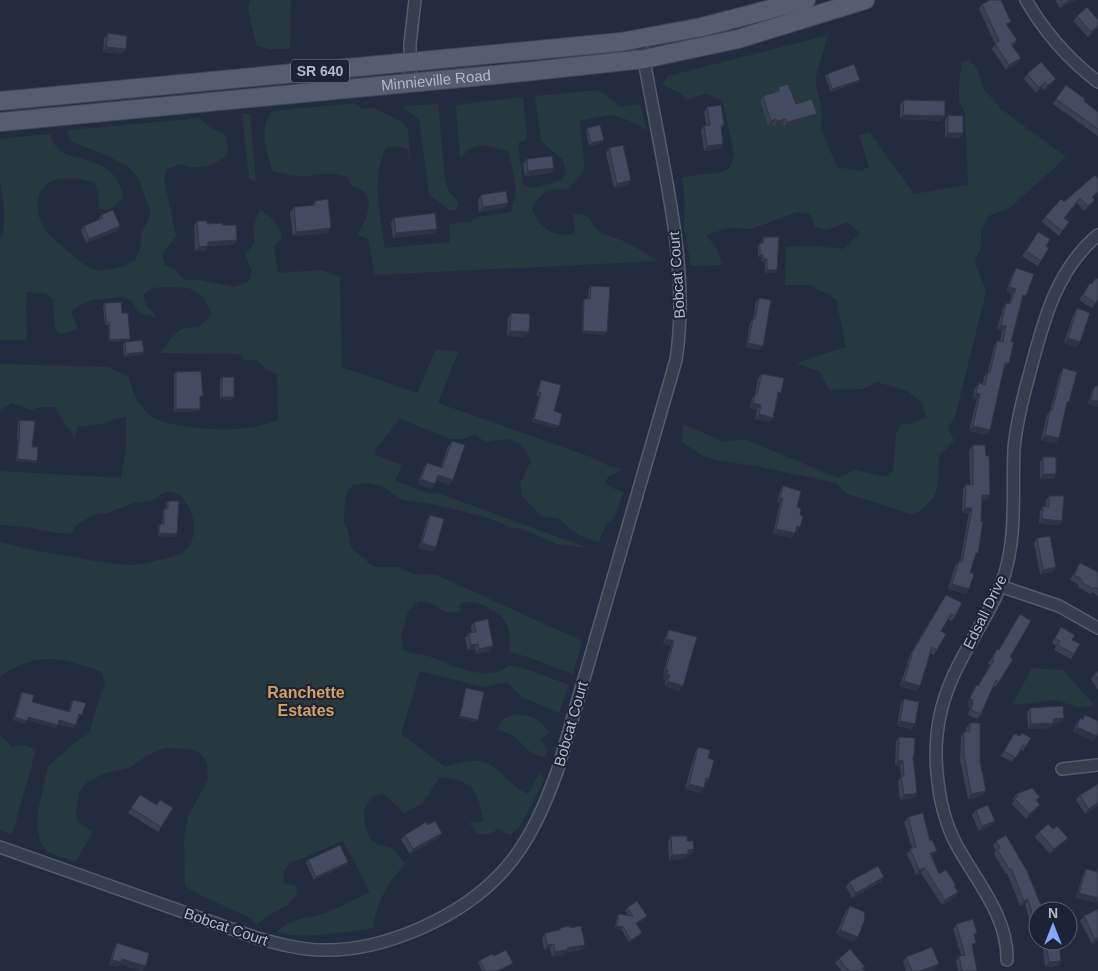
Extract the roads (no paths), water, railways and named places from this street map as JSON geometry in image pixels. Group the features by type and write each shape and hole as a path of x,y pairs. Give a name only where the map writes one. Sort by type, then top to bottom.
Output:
{"main road":[{"name":"Minnieville Road","path":"0,102 640,39 702,27 806,0"},
{"name":"Minnieville Road","path":"0,122 644,59 738,39 865,0"}],"street":[{"path":"410,82 409,62 415,0"},
{"path":"1026,0 1054,41 1071,59 1098,82"},
{"name":"Bobcat Court","path":"0,848 257,938 287,946 316,950 346,949 373,944 423,926 464,904 504,870 534,827 546,803 558,770 676,360 681,316 678,254 674,221 640,39"},
{"name":"Edsall Drive","path":"1007,960 1007,948 1003,931 995,911 956,843 944,808 939,785 937,759 939,725 951,680 985,618 1000,586 1008,560 1013,522 1016,427 1043,322 1061,281 1080,254 1098,235"},
{"path":"1000,586 1059,606 1098,628"},
{"path":"1062,769 1098,765"}],"district":[{"name":"Ranchette Estates","path":"306,701"}]}
